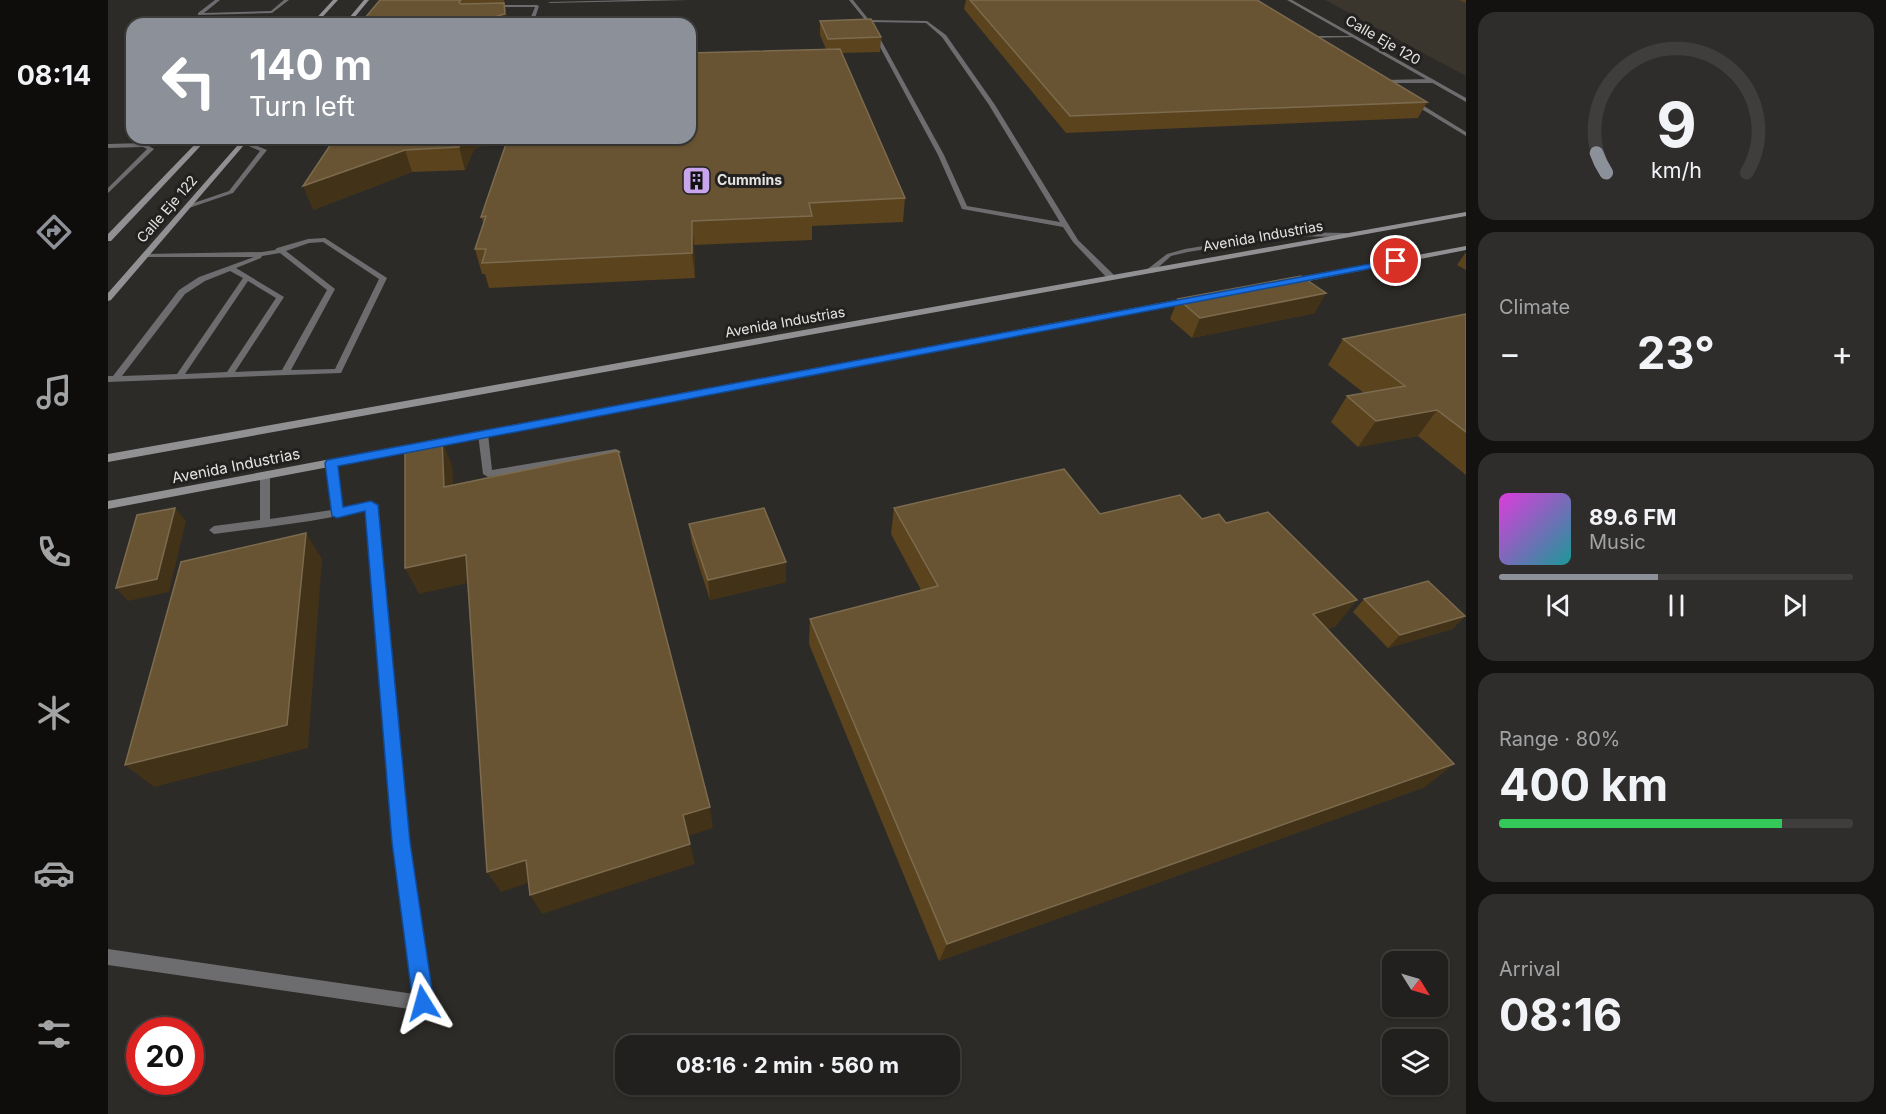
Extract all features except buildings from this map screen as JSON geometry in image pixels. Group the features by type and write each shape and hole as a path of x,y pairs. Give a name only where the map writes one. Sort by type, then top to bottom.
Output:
{"main road":[{"path":"319,18 336,0"},
{"path":"351,18 367,0"},
{"name":"Calle Eje 122","path":"108,239 199,144"},
{"name":"Calle Eje 122","path":"108,298 242,144"},
{"name":"Avenida Industrias","path":"108,458 1466,214"},
{"path":"1279,284 1466,248"},
{"name":"Avenida Industrias","path":"108,505 1209,297"}],"street":[{"name":"Calle Eje 120","path":"1289,0 1466,100"}],"lane":[{"path":"218,0 199,14 272,12 287,0"},
{"path":"550,3 687,0"},
{"path":"851,0 868,21 940,155 964,208 1065,225"},
{"path":"488,6 534,5 538,8 534,18"},
{"path":"868,21 927,22 944,36 992,105 1075,241 1110,277"},
{"path":"1306,36 1348,34"},
{"path":"1306,36 1355,37"},
{"path":"1306,36 1319,43"},
{"path":"1379,80 1425,77"},
{"path":"1379,80 1431,81"},
{"path":"1379,80 1392,88"},
{"path":"1410,99 1466,134"},
{"path":"187,207 231,192 264,150 253,144"},
{"path":"108,146 144,145 151,149 108,191"},
{"path":"325,240 383,278 338,371 111,379 182,292 202,279 265,254 302,241 325,240"},
{"path":"279,249 331,288 285,373"},
{"path":"146,255 265,254"},
{"path":"229,375 280,297 230,268"},
{"path":"179,377 246,279"},
{"path":"483,434 488,474 616,452"},
{"path":"331,463 337,513"},
{"path":"265,476 265,524"},
{"path":"108,957 423,1003 401,842 371,505 337,513 214,530"}],"shaded area":[{"path":"1325,0 1466,0 1466,76"}],"place":[{"name":"Cummins","path":"696,180"}],"route":[{"path":"423,1003 401,842 371,505 337,513 337,495 331,463 1396,261"}]}
